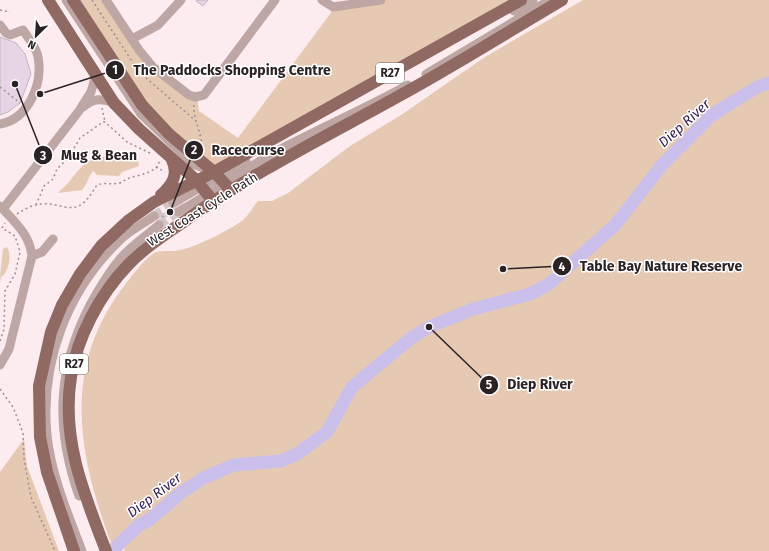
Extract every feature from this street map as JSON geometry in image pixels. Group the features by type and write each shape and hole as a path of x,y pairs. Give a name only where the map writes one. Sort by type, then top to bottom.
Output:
{"main road":[{"path":"48,0 114,103 204,191"},
{"path":"73,0 142,105 169,134 222,181"},
{"name":"R27","path":"106,551 89,513 75,465 69,436 68,407 71,376 79,346 89,322 107,292 126,266 204,191 521,0"},
{"name":"R27","path":"74,551 70,529 47,472 40,437 39,386 51,332 62,305 80,274 101,246 129,220 154,202 204,191 222,181 313,142 415,88 562,0"},
{"path":"154,202 165,192 175,177 176,171 172,159"}],"street":[{"path":"55,0 101,74 127,111 181,161 204,191"},
{"path":"66,0 141,114 193,164 222,181"},
{"path":"106,0 153,67 181,89 196,97 204,95 275,0"},
{"path":"132,39 158,25 181,0"},
{"path":"322,0 333,7 381,0"},
{"path":"222,181 533,0"},
{"path":"222,181 275,152 406,86 550,0"},
{"path":"0,25 3,30 10,34 23,30 37,52 39,66 38,84 27,106 12,120 0,124"},
{"path":"0,365 9,349 32,256 29,242 25,234 1,208 79,111 91,92 96,75"},
{"path":"79,111 94,100 106,100 114,103"},
{"path":"173,203 204,191"},
{"path":"178,212 204,191"},
{"path":"82,551 70,529 53,469 47,436 45,405 47,387 58,336 66,315 87,278 120,240 154,216"},
{"path":"101,551 89,513 70,467 65,446 62,407 65,375 78,328 99,287 128,251 159,225"},
{"path":"32,256 42,252 53,239"}],"path":[{"path":"92,0 139,72 196,121"},
{"path":"0,10 10,12"},
{"path":"0,88 20,103"},
{"path":"196,97 194,114 202,148"},
{"path":"15,215 36,205 48,204 70,208 80,205 92,194 97,185 106,182 119,183 137,177 156,167 159,163 158,159 144,148 127,142 105,122 101,106"},
{"path":"36,205 44,186 53,179 57,169 69,157 80,138 105,122"},
{"path":"156,167 171,174"},
{"path":"0,341 4,329 5,291 15,274 20,252 15,236 2,228 7,221"},
{"path":"0,389 13,407 23,433 24,459 31,497 55,551"}],"shaded area":[{"path":"73,0 106,0 139,50 197,97 199,111 238,138 330,14 333,7 381,0 521,0 214,172 169,134"},
{"path":"583,0 769,0 769,551 124,551 125,548 121,536 112,546 100,513 91,480 85,448 82,415 83,384 90,352 102,321 121,290 137,269 156,252 177,251 187,248 213,238 237,224 245,218 258,201 272,201 288,193 350,146 401,115 485,57"},
{"path":"116,155 124,158 132,155 138,160 139,166 122,172 119,176 97,175 93,171 82,190 58,193 88,162 99,158"},
{"path":"7,247 9,250 9,263 4,275 1,277 0,283 3,249"},
{"path":"24,439 27,466 59,551 0,551 0,472"}],"building":[{"path":"208,0 203,6 196,1"},
{"path":"0,37 16,43 25,54 31,74 20,103 8,112 0,115"},
{"path":"181,202 183,205 158,222 156,219"}],"waterway":[{"name":"Diep River","path":"112,551 138,526 149,520 181,493 203,478 234,465 281,461 297,454 327,432 352,387 411,338 429,327 473,309 530,294 549,284 615,225 662,165 711,116 759,86 769,83"}],"tunnel":[{"path":"154,216 173,203"},
{"path":"159,225 178,212"}],"place":[{"name":"Mug & Bean","path":"15,84"},
{"name":"The Paddocks Shopping Centre","path":"40,94"},
{"name":"Racecourse","path":"170,212"},
{"name":"Table Bay Nature Reserve","path":"503,269"},
{"name":"Diep River","path":"429,327"}]}
